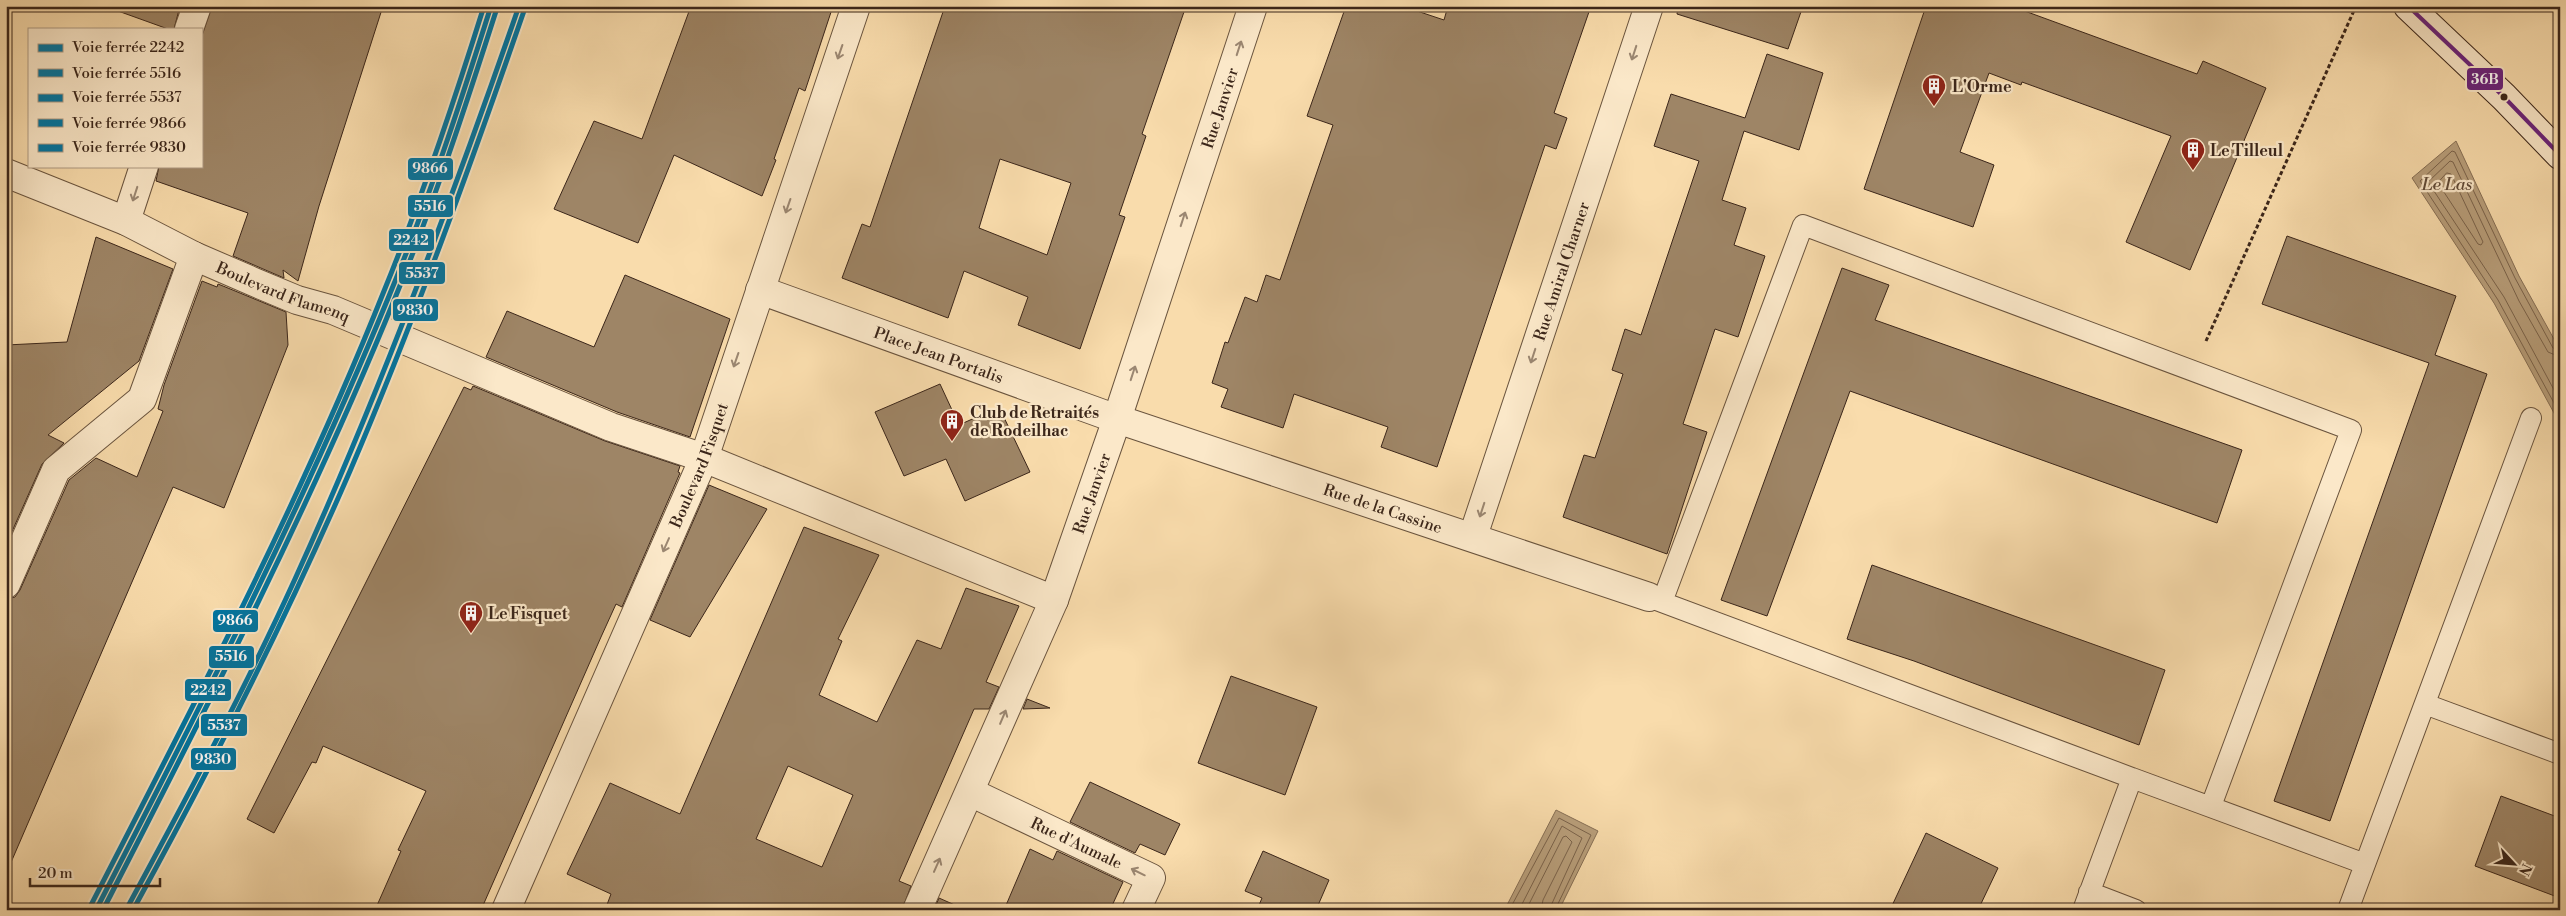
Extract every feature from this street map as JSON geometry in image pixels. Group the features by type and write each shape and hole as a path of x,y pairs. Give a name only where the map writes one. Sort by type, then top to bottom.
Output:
{"street":[{"path":"190,28 197,6"},
{"name":"Boulevard Fisquet","path":"506,910 704,458 856,6"},
{"name":"Rue Janvier","path":"917,910 1054,600 1118,419 1253,6"},
{"name":"Rue Amiral Charner","path":"1473,536 1649,6"},
{"path":"2408,6 2504,97 2560,155"},
{"path":"126,221 143,168"},
{"name":"Boulevard Flamenq","path":"6,173 126,221 194,256 297,300 333,310 612,427 704,458"},
{"path":"6,584 56,470 142,399 194,256"},
{"name":"Place Jean Portalis","path":"760,290 1118,419"},
{"name":"Rue de la Cassine","path":"1118,419 1473,536 1656,600"},
{"path":"704,458 1054,600"},
{"name":"Rue d'Aumale","path":"970,792 1151,878 1136,910"}],"lane":[{"path":"2211,806 2351,430 1803,225 1656,600 2365,864"},
{"path":"2348,910 2531,418"},
{"path":"2425,704 2560,754"},
{"path":"2132,778 2086,901 2136,910"}],"path":[{"path":"2193,371 2356,6"}],"water":[{"name":"Le Las","path":"2456,141 2519,276 2560,350 2560,424 2494,303 2412,178"},
{"path":"1556,810 1598,831 1559,910 1512,910 1506,907"}],"building":[{"path":"119,6 180,6 174,28 165,28 118,11"},
{"path":"212,6 383,6 319,206 298,281 283,270 284,278 233,256 248,213 156,181 159,168 202,168 202,35"},
{"path":"691,6 833,6 805,91 799,88 774,159 776,160 762,196 674,155 638,243 554,209 594,121 642,139"},
{"path":"945,6 1186,6 1142,134 1146,136 1119,215 1125,217 1080,349 1018,325 1028,297 964,271 948,318 842,278 862,224 870,227","holes":["1000,159 1071,183 1047,255 979,228"]},
{"path":"1346,6 1402,6 1444,20 1448,6 1591,6 1554,113 1567,118 1556,149 1545,145 1437,467 1381,447 1388,427 1294,394 1283,428 1221,407 1228,389 1212,383 1225,342 1228,343 1245,297 1257,302 1266,275 1280,280 1333,125 1307,116"},
{"path":"1678,6 1803,6 1788,49 1677,14"},
{"path":"1926,6 2011,6 2197,74 2203,61 2266,88 2190,270 2126,242 2171,136 2022,82 2021,85 1989,73 1960,152 1994,165 1973,227 1864,189"},
{"path":"1767,54 1823,73 1799,150 1744,131 1722,200 1746,208 1734,245 1765,256 1738,337 1715,329 1683,424 1707,432 1667,554 1563,517 1584,455 1595,458 1623,374 1612,370 1625,329 1641,335 1699,161 1654,146 1671,94 1745,118"},
{"path":"2287,236 2456,296 2435,355 2487,374 2330,821 2274,801 2429,363 2262,304"},
{"path":"96,237 173,269 139,361 48,435 64,443 42,464 6,545 6,345 67,342"},
{"path":"1842,268 1889,285 1875,320 2242,450 2217,523 1850,391 1767,616 1721,600"},
{"path":"625,275 730,319 690,437 617,412 486,357 507,311 594,347"},
{"path":"202,281 217,287 218,284 286,312 288,345 224,508 173,487 6,874 6,599 15,597 20,590 69,480 96,458 137,477 163,411 158,409 164,385"},
{"name":"Club de Retraités de Rodeilhac","path":"940,384 959,425 999,407 1030,472 965,501 946,459 904,476 875,412"},
{"path":"473,386 605,441 680,466 678,472 680,473 622,607 616,604 481,910 375,910 401,851 398,850 426,791 323,746 316,763 312,762 274,833 247,819 464,387 471,390"},
{"path":"709,485 767,509 690,637 650,620"},
{"path":"804,527 879,555 838,639 842,641 819,695 877,722 917,640 941,649 966,588 1019,606 986,682 999,687 989,709 974,709 899,881 911,886 902,910 605,910 611,894 567,874 610,783 680,814","holes":["788,766 853,795 822,867 756,839"]},
{"path":"1872,565 2165,670 2139,745 1914,661 1847,639"},
{"path":"1231,676 1317,707 1285,795 1198,763"},
{"path":"1027,699 1050,708 1023,709"},
{"path":"1090,782 1180,824 1165,855 1140,844 1135,853 1070,822"},
{"path":"2501,796 2560,818 2560,898 2475,866"},
{"path":"1926,833 1998,868 1978,910 1890,910"},
{"path":"1030,849 1053,860 1057,851 1123,882 1110,910 1004,910"},
{"path":"1263,851 1329,880 1316,910 1257,910 1262,898 1245,891"},
{"path":"939,898 966,910 934,910"}],"rail line":[{"name":"9866","path":"90,907 244,602 352,370 398,256 424,185 484,6"},
{"name":"2242","path":"96,910 174,758 322,452 389,296 417,225 491,6"},
{"name":"5537","path":"126,910 235,704 276,621 326,509 414,295 468,151 519,6"},
{"name":"5516","path":"103,910 256,607 328,454 395,298 423,226 497,8"},
{"name":"9830","path":"133,910 247,693 300,583 350,471 442,241 525,8"}],"transit line":[{"name":"36B","path":"2408,6 2504,97 2560,155"}],"place":[{"name":"L'Orme","path":"1934,107"},
{"name":"Le Tilleul","path":"2193,171"},
{"name":"Club de Retraités de Rodeilhac","path":"952,442"},
{"name":"Le Fisquet","path":"471,634"}]}
